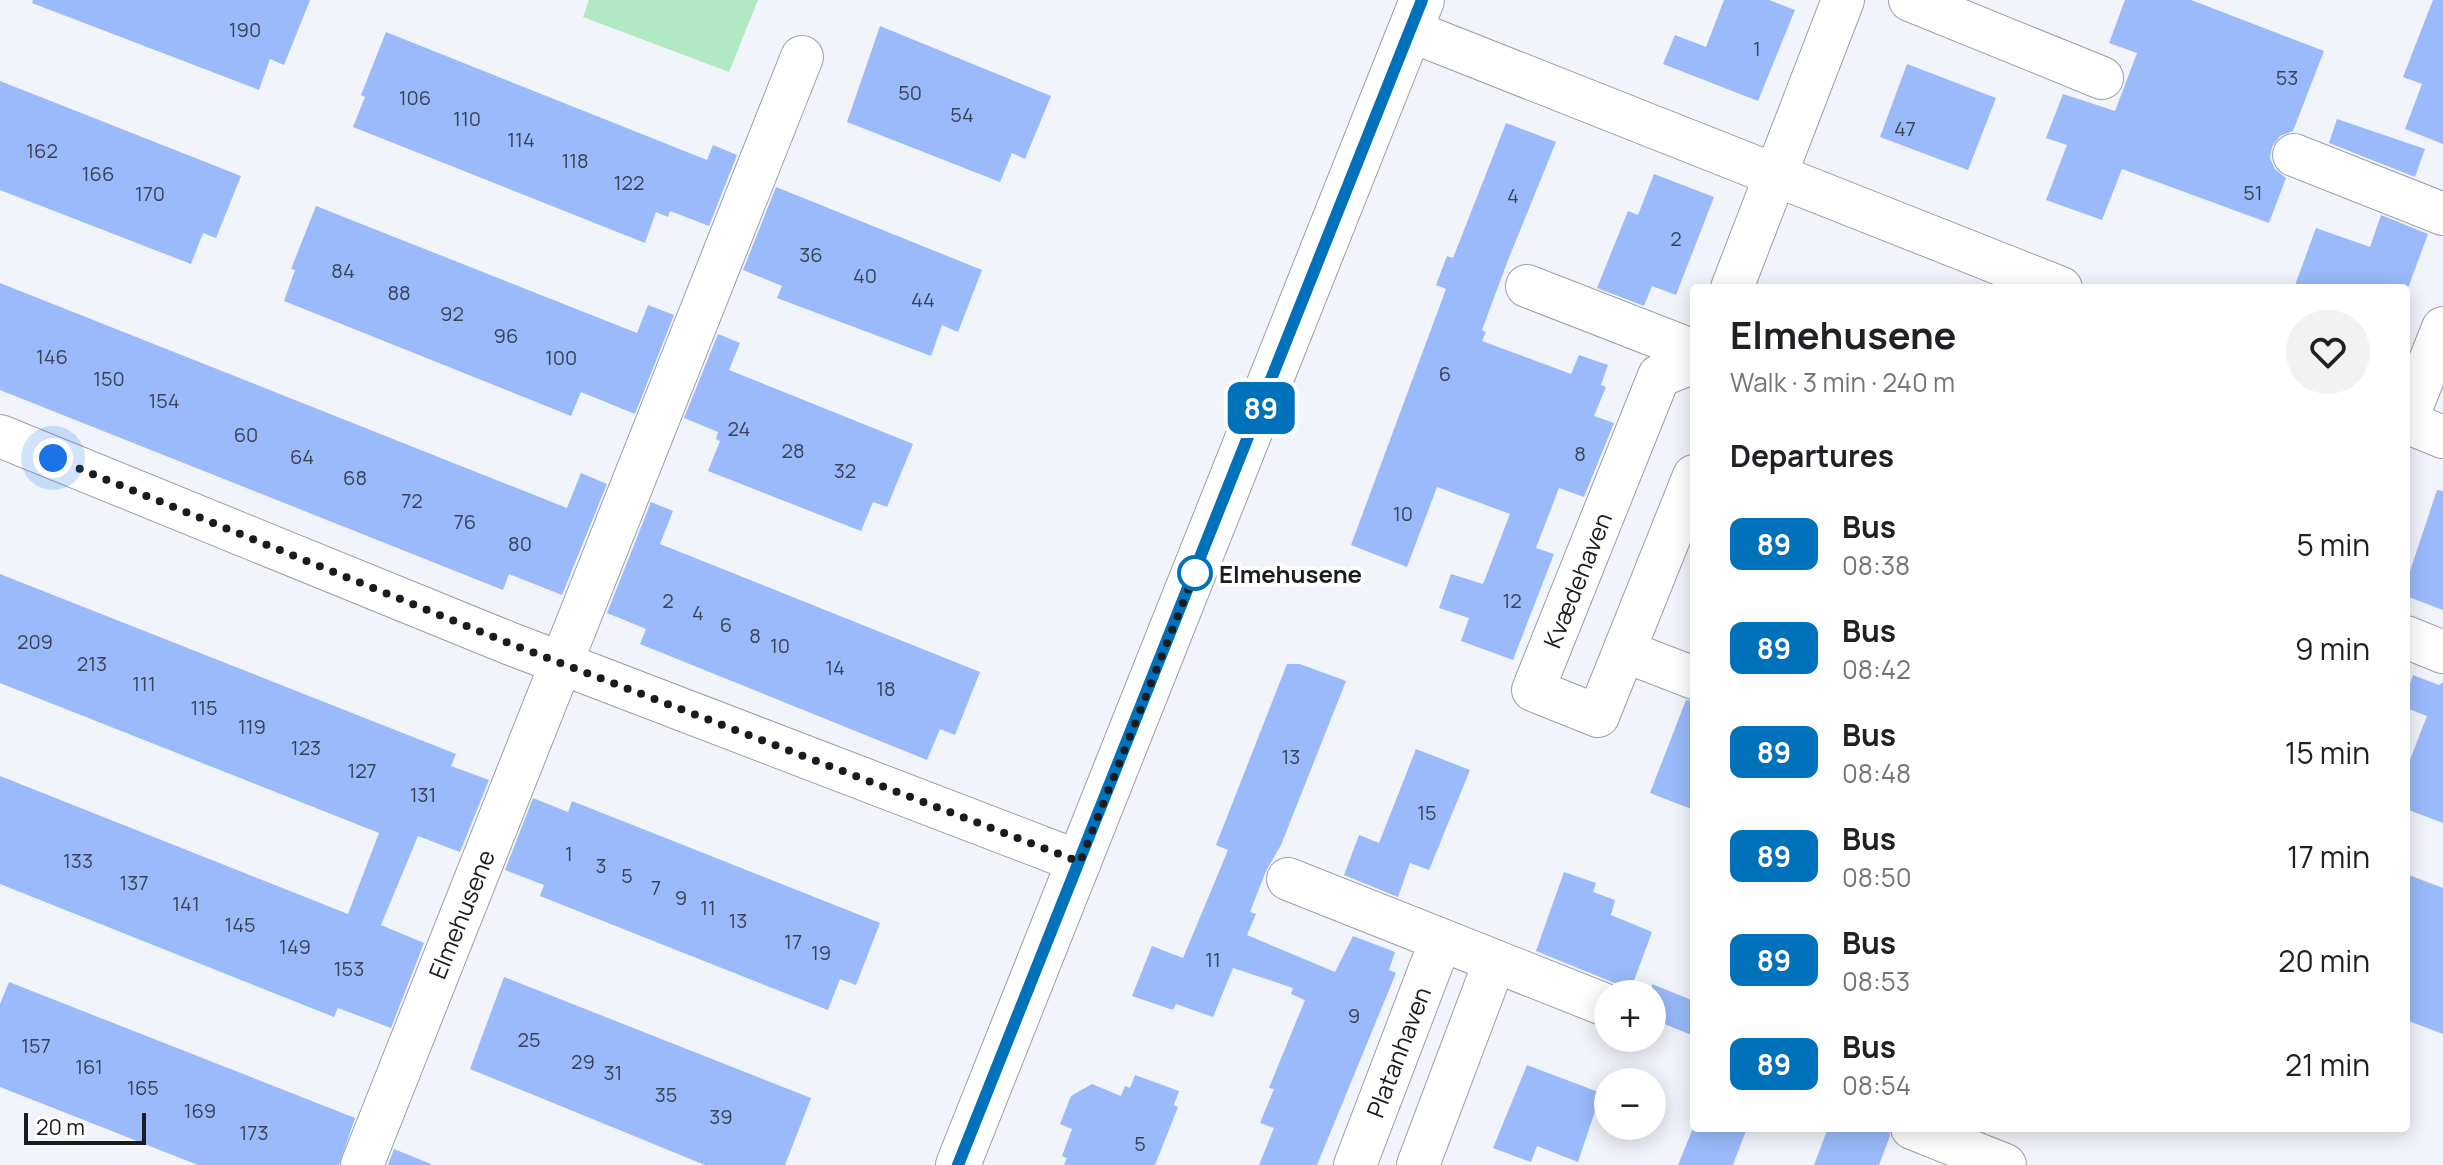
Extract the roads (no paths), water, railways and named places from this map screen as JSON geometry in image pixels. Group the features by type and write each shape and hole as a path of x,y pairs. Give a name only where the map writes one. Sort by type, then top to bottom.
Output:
{"street":[{"path":"1734,284 1843,0"},
{"path":"1910,0 2102,78"},
{"path":"958,1165 1416,15 1774,176 2051,284"},
{"name":"Elmehusene","path":"362,1165 802,57"},
{"path":"2294,155 2443,214"},
{"path":"1527,286 1690,349"},
{"path":"2410,412 2443,328"},
{"name":"Kvædehaven","path":"1690,364 1659,376 1533,690 1598,716 1690,486"},
{"path":"2410,424 2443,437"},
{"path":"0,436 561,663 1080,862"},
{"path":"2410,639 2443,652"},
{"path":"1624,651 1690,676"},
{"path":"1288,879 1594,1000"},
{"name":"Platanhaven","path":"1355,1165 1441,940"},
{"path":"1418,1165 1495,961"},
{"path":"1922,1132 2005,1165"}],"place":[{"name":"Elmehusene","path":"1195,573"}]}
